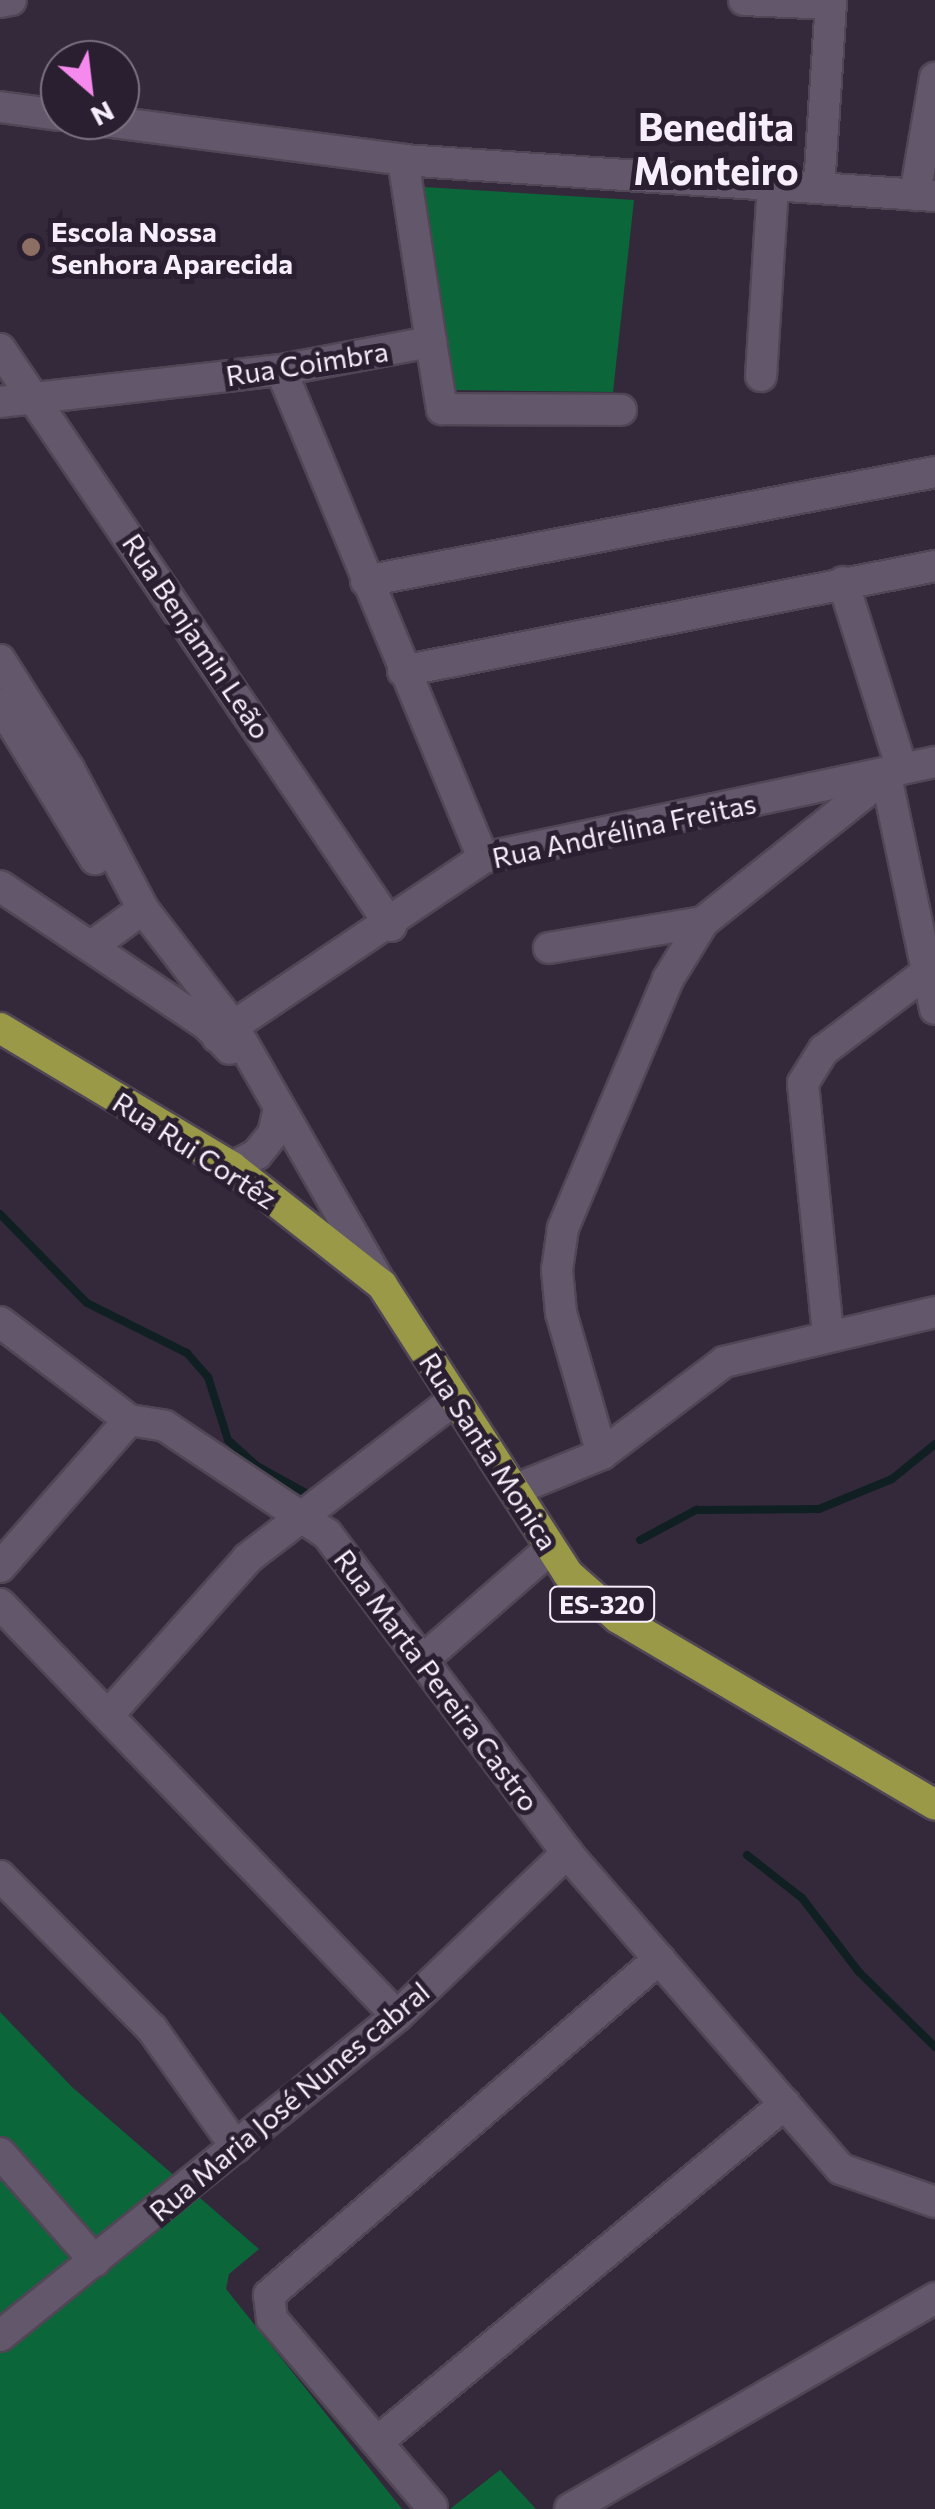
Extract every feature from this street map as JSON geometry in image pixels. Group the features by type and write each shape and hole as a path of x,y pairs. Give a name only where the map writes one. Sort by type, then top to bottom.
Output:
{"main road":[{"name":"Rua Rui Cortêz","path":"0,1028 232,1167 382,1285"},
{"name":"Rua Santa Monica","path":"382,1285 568,1574 618,1618 935,1805"}],"street":[{"path":"0,2 11,0"},
{"path":"744,0 831,2 819,188"},
{"path":"140,126 403,160 925,195 935,78"},
{"path":"0,107 40,112"},
{"path":"403,160 442,409 621,410"},
{"path":"761,376 773,186"},
{"name":"Rua Coimbra","path":"0,402 281,370 431,342"},
{"name":"Rua Benjamin Leão","path":"0,349 37,397 391,926"},
{"path":"281,370 483,858"},
{"path":"366,582 935,472"},
{"path":"403,671 935,566"},
{"path":"843,582 894,772 935,1009"},
{"path":"0,660 16,715 59,775 136,912 219,1030"},
{"name":"Rua Andrélina Freitas","path":"219,1030 391,926 483,858 935,762"},
{"path":"602,1454 561,1313 557,1270 563,1228 668,980 703,922 894,772"},
{"path":"0,886 219,1030"},
{"path":"92,946 136,912"},
{"path":"549,948 703,922"},
{"path":"828,1334 803,1083 824,1050 927,972"},
{"name":"Rua Santa Monica","path":"219,1030 255,1071 280,1109 382,1285"},
{"path":"232,1167 257,1154 273,1134 280,1109"},
{"path":"514,1490 602,1454 724,1362 828,1334 935,1312"},
{"name":"Rua Marta Pereira Castro","path":"0,1322 128,1420 166,1426 295,1518 327,1534 425,1658 566,1854 841,2168 935,2202"},
{"path":"111,1712 248,1558 295,1518 456,1399"},
{"path":"0,1567 128,1420"},
{"path":"425,1658 551,1548"},
{"path":"0,1604 111,1712 397,2016"},
{"name":"Rua Maria José Nunes cabral","path":"0,2336 397,2016 566,1854"},
{"path":"0,1876 152,2029 236,2147"},
{"path":"432,2507 272,2319 269,2295 658,1959"},
{"path":"376,2442 785,2104"},
{"path":"0,2153 95,2261"},
{"path":"576,2508 935,2298"}],"green space":[{"path":"423,187 634,200 613,392 453,390"},
{"path":"0,2012 72,2087 259,2249 229,2274 226,2289 402,2509 0,2509"},
{"path":"500,2470 536,2509 450,2509"}],"waterway":[{"path":"0,1214 87,1303 187,1353 208,1377 228,1440 257,1466 315,1498"},
{"path":"640,1540 696,1510 819,1509 892,1479 935,1444"},
{"path":"747,1855 802,1898 859,1972 935,2047"}],"place":[{"name":"Escola Nossa Senhora Aparecida","path":"31,247"}],"district":[{"name":"Benedita Monteiro","path":"716,148"}]}
